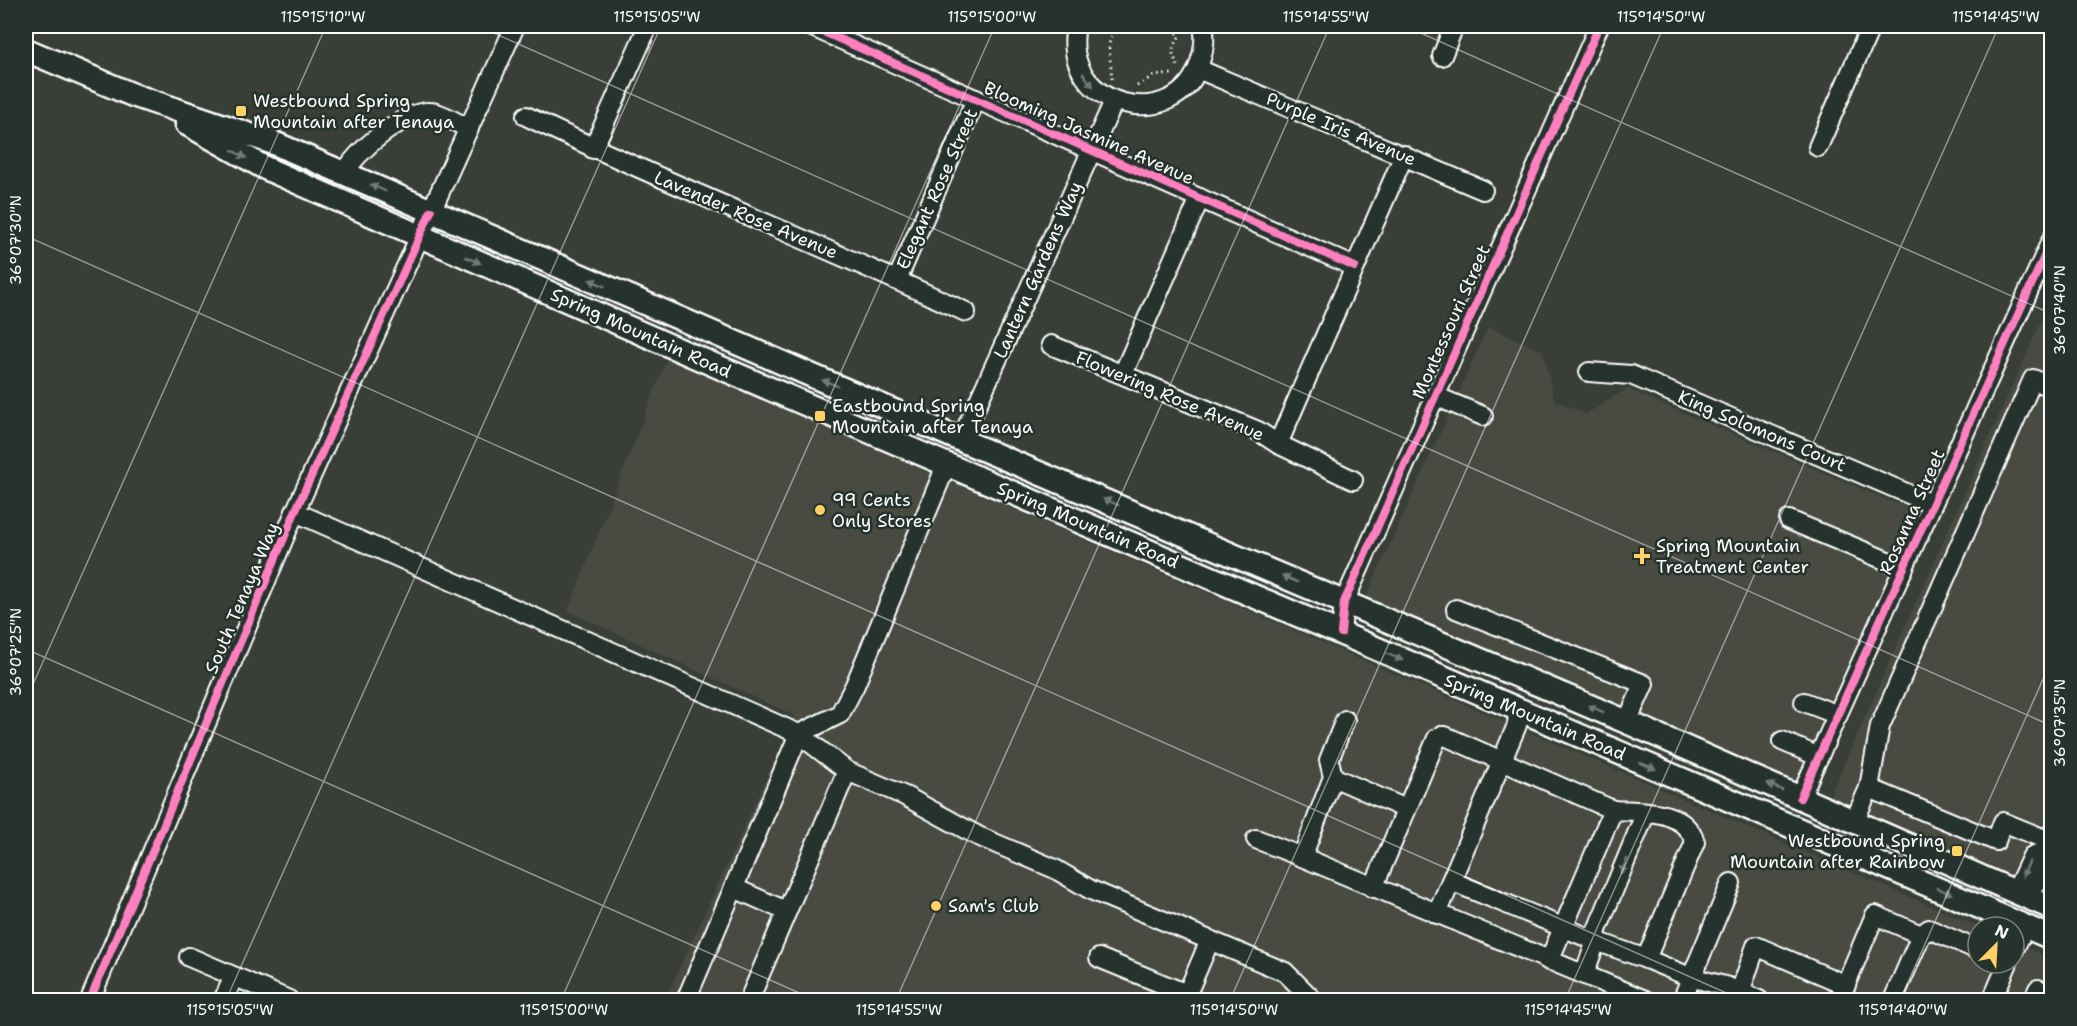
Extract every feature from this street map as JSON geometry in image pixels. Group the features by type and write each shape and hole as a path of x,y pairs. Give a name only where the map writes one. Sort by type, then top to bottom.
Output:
{"main road":[{"name":"Spring Mountain Road","path":"26,50 133,95 274,143 961,440 1627,722 2052,908"},
{"name":"Spring Mountain Road","path":"133,95 265,168 420,237 1999,915"},
{"path":"777,392 849,409 942,445 961,440"},
{"path":"945,464 969,461 1086,492"},
{"path":"1762,814 1775,808 1783,810 1928,868 1950,864"},
{"name":"Spring Mountain Road","path":"2026,926 2052,938"}],"street":[{"name":"South Tenaya Way","path":"90,1000 295,512 515,26"},
{"path":"593,148 648,26"},
{"name":"Blooming Jasmine Avenue","path":"810,26 1355,267"},
{"path":"1076,26 1073,37 1076,57 1084,76 1097,91 1116,92 1134,105 1153,104 1172,97 1187,85 1198,69 1204,49 1203,26"},
{"path":"1442,56 1454,26"},
{"name":"Montessouri Street","path":"1341,633 1344,602 1599,26"},
{"path":"1818,147 1871,26"},
{"name":"Purple Iris Avenue","path":"1198,69 1483,190"},
{"name":"Lantern Gardens Way","path":"961,440 1092,151 1116,92"},
{"name":"Elegant Rose Street","path":"897,280 976,99"},
{"path":"345,174 347,166 363,148 398,124 423,113 432,112 469,129"},
{"name":"Lavender Rose Avenue","path":"526,116 593,148 966,312"},
{"path":"1278,444 1404,155"},
{"path":"1123,374 1200,198"},
{"name":"Rosanna Street","path":"1800,798 2052,239"},
{"name":"Flowering Rose Avenue","path":"1051,345 1258,431 1278,444 1353,480"},
{"name":"King Solomons Court","path":"1589,372 1630,375 1932,504"},
{"path":"1854,822 1869,788 1880,726 2033,379 2052,388"},
{"path":"1435,396 1483,416"},
{"path":"686,1000 800,734 840,714 860,674 945,464"},
{"path":"295,512 800,734 847,771 905,796 978,836 1055,869 1091,890 1285,972 1308,999"},
{"path":"1789,520 1904,568"},
{"path":"1456,609 1644,684 1627,722"},
{"path":"1804,702 1838,715"},
{"path":"1437,914 1517,725 1518,710"},
{"path":"1302,857 1333,777 1329,760 1345,720"},
{"path":"1373,888 1437,738 1441,736 1613,810 1662,813 1680,821 1692,831 1695,842 1646,959"},
{"path":"1782,741 1819,757"},
{"path":"749,1000 847,771"},
{"path":"1333,777 1406,809"},
{"path":"1869,788 1996,841 2003,822 2048,845 2032,856 2020,882 2021,894"},
{"path":"1549,961 1613,810"},
{"path":"1584,975 1596,941 1597,930 1646,812"},
{"path":"1256,839 1645,1000"},
{"path":"1451,880 1596,941 1690,977 1760,1000"},
{"path":"1682,1000 1731,883"},
{"path":"734,888 786,911"},
{"path":"1740,992 1756,946 1842,993 1875,915 1921,935"},
{"path":"1893,1000 1921,935 1929,929 1966,945"},
{"path":"1100,958 1187,994 1210,940"},
{"path":"189,957 289,1000"},
{"path":"1992,1000 2003,975"},
{"path":"223,1000 234,977"},
{"path":"2033,1000 2038,989 2052,996"}],"path":[{"path":"1116,92 1112,78 1109,47 1110,38 1119,26"},
{"path":"1135,88 1153,76 1174,74 1177,65 1172,51 1180,35 1167,26"}],"shaded area":[{"path":"2051,299 2051,895 1829,798"},
{"name":"Spring Mountain Treatment Center","path":"1488,327 1543,351 1554,400 1586,414 1627,389 1918,513 1795,781 1366,598"},
{"path":"667,359 1966,921 1966,975 2026,975 2026,947 2051,958 2051,1000 665,1000 795,716 568,611"}],"cycle path":[{"path":"810,26 1355,267"},
{"path":"1341,633 1344,602 1599,26"},
{"path":"90,1000 295,512 431,211"},
{"path":"1800,798 2052,239"}],"place":[{"name":"Westbound Spring Mountain after Tenaya","path":"241,111"},
{"name":"Eastbound Spring Mountain after Tenaya","path":"820,416"},
{"name":"99 Cents Only Stores","path":"820,510"},
{"name":"Spring Mountain Treatment Center","path":"1642,556"},
{"name":"Westbound Spring Mountain after Rainbow","path":"1957,851"},
{"name":"Sam's Club","path":"936,906"}]}
